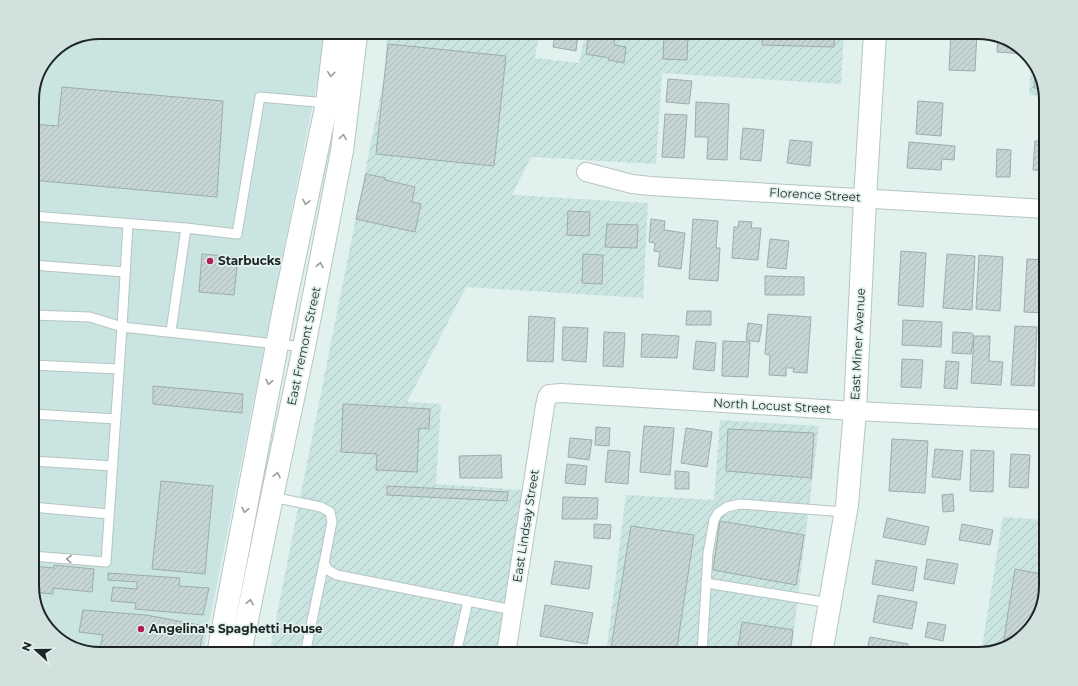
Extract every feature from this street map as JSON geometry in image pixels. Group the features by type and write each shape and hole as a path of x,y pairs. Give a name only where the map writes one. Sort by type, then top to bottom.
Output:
{"main road":[{"name":"East Fremont Street","path":"241,647 304,347 342,151 334,39"},
{"name":"East Fremont Street","path":"219,647 276,344 355,39"},
{"name":"East Miner Avenue","path":"822,647 846,512 855,411 864,198 875,39"}],"street":[{"name":"Florence Street","path":"586,172 632,184 650,186 1039,209"},
{"name":"North Locust Street","path":"547,397 549,394 561,393 855,411 1039,420"},
{"name":"East Lindsay Street","path":"507,647 547,397"}],"lane":[{"path":"39,217 186,228 237,234 260,98 338,104"},
{"path":"39,557 106,562 120,369 128,224"},
{"path":"171,331 186,228"},
{"path":"39,266 125,272"},
{"path":"39,315 90,317 122,327 171,331 304,347"},
{"path":"39,365 120,369"},
{"path":"39,414 116,420"},
{"path":"39,461 113,466"},
{"path":"272,497 321,507 330,512 332,522 306,647"},
{"path":"702,647 708,553 714,520 718,513 727,507 740,504 846,512"},
{"path":"39,509 109,514"},
{"path":"324,563 328,570 337,575 513,610"},
{"path":"706,583 830,603"},
{"path":"458,647 468,601"}],"shaded area":[{"path":"323,39 321,63 204,647 100,647 84,645 73,641 57,629 47,617 41,602 39,590 39,96 41,84 49,66 57,57 66,49 88,40"},
{"path":"387,39 538,39 535,58 579,63 584,39 844,39 841,84 662,73 656,164 531,157 512,195 648,203 643,298 466,287 407,402 441,404 436,484 538,491 511,647 270,647 385,72"},
{"path":"1030,69 1036,80 1039,96 1029,95"},
{"path":"720,420 819,426 792,647 607,647 626,495 714,500"},
{"path":"1003,517 1039,520 1039,586 1038,598 1033,613 1024,626 1012,637 998,644 982,647"}],"building":[{"path":"554,39 577,39 576,51 553,47"},
{"path":"588,39 615,39 614,45 626,47 624,63 608,60 609,58 586,54"},
{"path":"664,39 688,39 687,60 663,59"},
{"path":"762,39 835,39 834,47 762,45"},
{"path":"951,39 977,39 975,71 949,70"},
{"path":"998,42 1005,45 1017,53 997,52"},
{"path":"388,44 506,56 494,166 376,154"},
{"path":"1034,76 1038,88 1034,88"},
{"path":"668,79 692,81 689,104 666,102"},
{"path":"62,87 223,101 217,197 39,181 39,125 58,126"},
{"path":"918,101 943,103 941,136 916,134"},
{"path":"696,102 729,104 727,160 707,159 708,137 695,137"},
{"path":"665,114 687,115 684,158 662,157"},
{"path":"743,128 764,130 761,161 740,159"},
{"path":"790,140 812,142 810,166 787,163"},
{"path":"1035,141 1039,141 1039,170 1033,170"},
{"path":"909,142 955,146 954,160 942,159 941,170 907,168"},
{"path":"997,149 1011,150 1010,177 996,177"},
{"path":"366,174 386,178 385,180 415,187 412,202 421,204 415,232 356,219"},
{"path":"568,211 590,212 589,236 567,235"},
{"path":"651,219 665,221 664,230 685,233 681,269 658,266 660,252 654,251 655,243 649,242"},
{"path":"693,219 718,221 716,248 720,248 718,281 689,279"},
{"path":"739,221 752,222 751,228 761,228 758,260 732,258 734,227 738,227"},
{"path":"607,224 638,225 637,248 605,247"},
{"path":"770,239 789,241 786,269 767,267"},
{"path":"901,251 926,253 923,307 898,305"},
{"path":"202,254 238,257 234,295 199,292"},
{"path":"583,254 603,255 602,284 582,283"},
{"path":"947,254 975,256 972,310 943,308"},
{"path":"979,255 1003,257 1000,311 976,309"},
{"path":"1027,259 1039,260 1039,313 1024,312"},
{"path":"765,276 804,277 804,295 765,295"},
{"path":"687,311 711,311 711,325 686,325"},
{"path":"768,314 811,317 807,373 793,372 794,368 786,368 786,376 769,375 770,355 765,354"},
{"path":"529,316 555,318 553,362 527,361"},
{"path":"903,320 942,322 941,347 902,345"},
{"path":"748,323 762,325 759,342 746,340"},
{"path":"1015,326 1037,327 1034,386 1011,385"},
{"path":"563,327 588,328 586,362 562,360"},
{"path":"604,332 625,333 623,367 603,366"},
{"path":"953,332 972,333 974,336 971,354 952,353"},
{"path":"642,334 679,336 677,358 641,357"},
{"path":"974,336 990,336 989,361 1003,362 1001,385 971,383"},
{"path":"696,341 716,343 714,371 693,369"},
{"path":"723,341 750,342 748,377 722,376"},
{"path":"902,359 923,360 921,388 901,387"},
{"path":"946,361 959,362 957,389 944,388"},
{"path":"153,386 243,394 242,413 153,404"},
{"path":"343,404 430,409 429,429 419,428 417,472 376,470 377,454 341,452"},
{"path":"644,426 674,428 670,475 640,472"},
{"path":"596,427 610,428 609,446 595,445"},
{"path":"686,428 712,432 707,467 681,463"},
{"path":"728,429 814,433 811,478 726,471"},
{"path":"570,438 592,440 589,460 568,457"},
{"path":"892,439 928,441 925,493 889,491"},
{"path":"935,449 963,451 960,480 932,477"},
{"path":"608,450 630,452 628,484 605,482"},
{"path":"971,450 994,451 993,492 970,491"},
{"path":"1011,454 1030,455 1028,488 1009,487"},
{"path":"501,455 502,478 460,478 459,456"},
{"path":"567,464 587,466 585,485 565,483"},
{"path":"675,471 689,472 689,489 675,489"},
{"path":"161,481 213,486 205,574 152,569"},
{"path":"387,486 508,492 507,501 387,495"},
{"path":"953,494 954,511 943,512 942,495"},
{"path":"563,497 598,498 597,519 562,519"},
{"path":"887,518 929,527 925,545 883,537"},
{"path":"720,521 804,535 796,585 713,570"},
{"path":"594,524 611,525 610,539 594,538"},
{"path":"962,524 993,530 990,545 959,540"},
{"path":"631,526 694,535 677,647 611,647"},
{"path":"927,559 958,564 954,584 924,579"},
{"path":"876,560 917,567 913,591 872,584"},
{"path":"555,561 592,566 589,589 551,584"},
{"path":"54,565 94,569 92,592 53,588 53,594 39,593 39,567 54,568"},
{"path":"1015,569 1039,574 1038,598 1033,613 1018,632 1004,642"},
{"path":"108,573 180,578 179,586 209,588 203,615 135,609 136,603 111,601 113,587 137,589 137,582 108,580"},
{"path":"878,595 917,602 912,629 873,622"},
{"path":"545,605 593,613 587,644 540,636"},
{"name":"Angelina's Spaghetti House","path":"83,610 146,615 204,626 200,647 100,647 103,635 79,632"},
{"path":"742,622 793,630 791,647 738,647"},
{"path":"928,622 946,625 943,641 925,637"},
{"path":"870,637 908,644 907,647 868,647"}],"place":[{"name":"Starbucks","path":"210,261"},
{"name":"Angelina's Spaghetti House","path":"141,629"}]}
